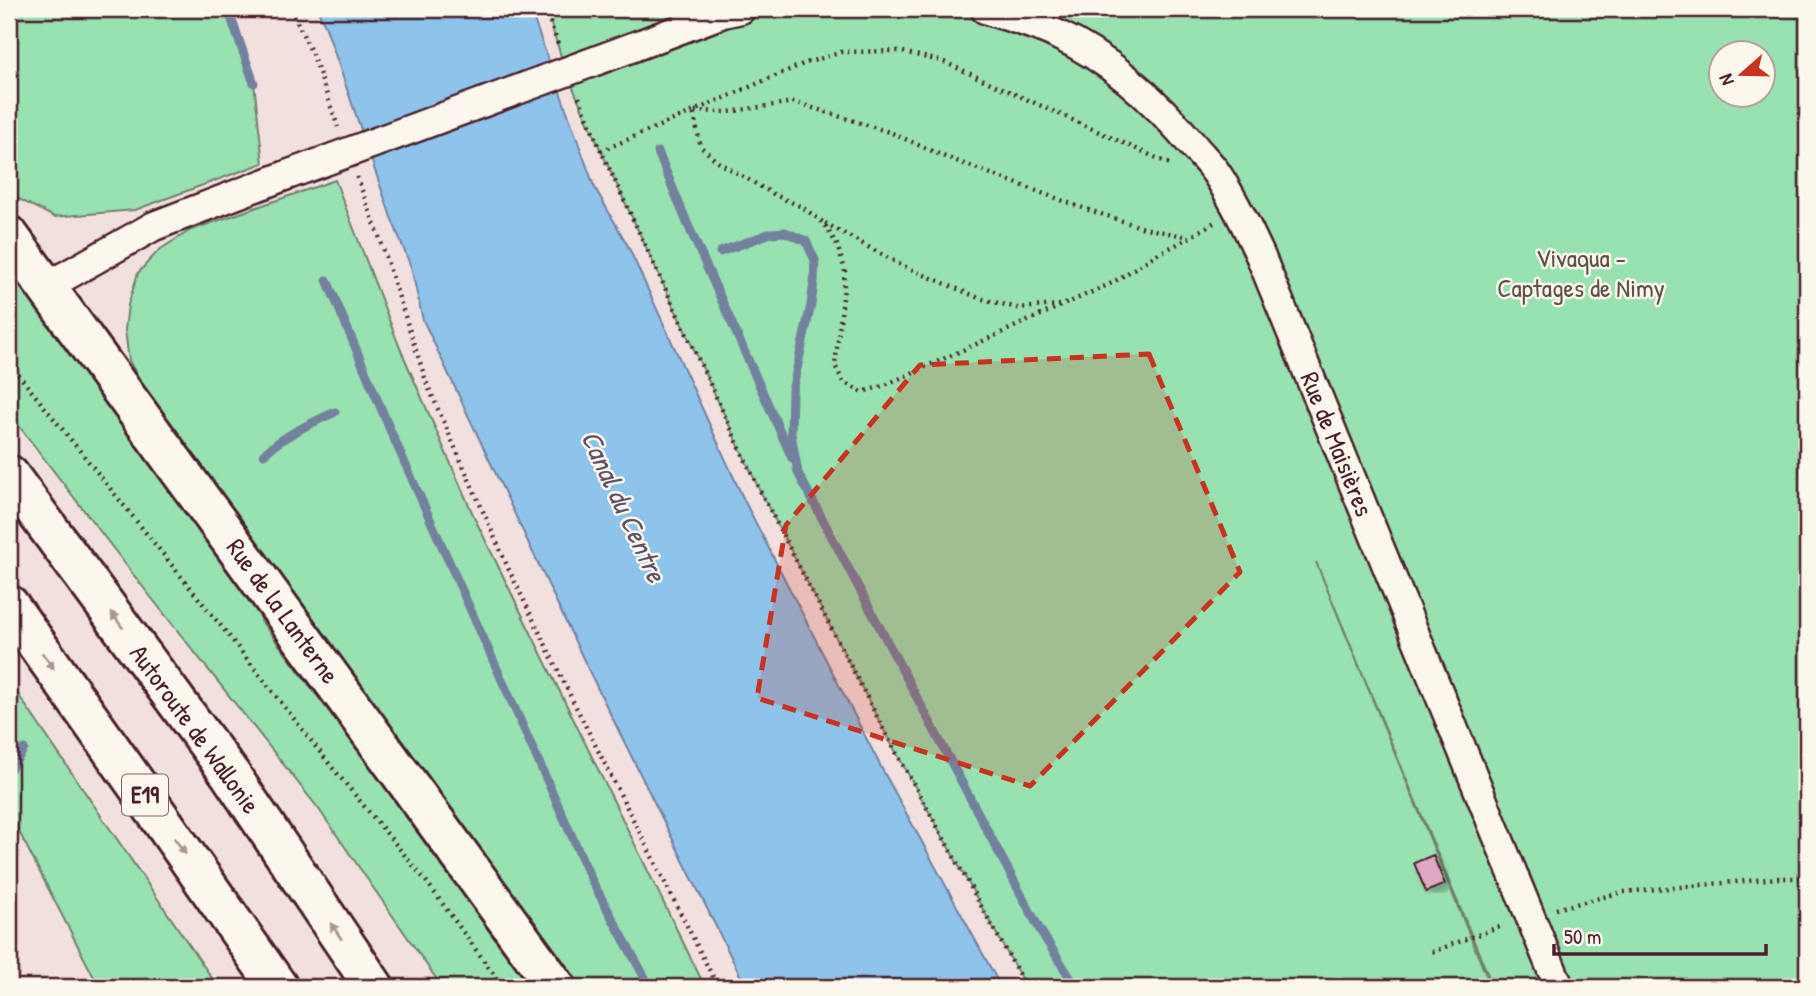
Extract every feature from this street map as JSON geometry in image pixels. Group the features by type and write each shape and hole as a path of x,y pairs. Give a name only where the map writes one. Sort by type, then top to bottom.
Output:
{"main road":[{"name":"Rue de la Lanterne","path":"9,236 556,987"},
{"name":"Autoroute de Wallonie","path":"9,475 230,774 374,987"},
{"name":"E19","path":"9,605 278,987"}],"street":[{"path":"46,288 154,226 723,13 741,9"},
{"name":"Rue de Maisières","path":"985,9 1055,33 1090,52 1119,74 1149,98 1184,135 1216,173 1237,208 1260,255 1559,987"}],"path":[{"path":"291,9 314,58 342,137"},
{"path":"1026,987 887,736 760,491 601,151 803,64 842,52 899,51 944,62 1177,167"},
{"path":"693,111 728,112 794,102 892,133 943,156 1077,206 1144,228 1184,236"},
{"path":"693,111 701,147 718,162 901,265 979,298 1017,308 1064,304"},
{"path":"356,174 427,384 504,558 718,987"},
{"path":"824,223 837,246 845,270 835,365 843,382 862,392 883,386 1112,283 1237,208"},
{"path":"9,363 426,881 503,987"},
{"path":"1432,952 1530,916 1623,892 1779,878 1807,878"}],"highlighted area":[{"path":"1149,354 1240,572 1030,786 757,698 786,525 920,365"}],"green space":[{"path":"9,9 228,9 254,83 263,163 135,210 54,217 9,194"},
{"name":"Vivaqua - Captages de Nimy","path":"546,9 1807,9 1807,987 1493,987 1316,562 1491,987 1026,987 887,736 760,491 566,72"},
{"path":"335,180 400,348 475,519 705,987 575,987 143,385 129,361 125,330 128,305 138,273 159,250 191,230"},
{"path":"9,236 258,576 261,621 498,936 533,987 442,987 318,808 9,413"},
{"path":"9,681 218,987 99,987 13,820 9,823"}],"water":[{"name":"Canal du Centre","path":"317,9 530,9 594,186 628,246 744,500 881,767 1001,987 746,987 590,673 423,320 411,267"}],"building":[{"path":"1433,855 1445,884 1426,892 1414,863"}],"waterway":[{"path":"228,9 254,83"},
{"path":"658,152 792,458"},
{"path":"720,252 771,233 785,232 806,241 815,260 811,305 792,391 791,433 798,473 1040,930 1076,987"},
{"path":"327,280 391,432 592,881 650,987"},
{"path":"264,454 289,436 335,412"},
{"path":"9,771 24,749"}]}
